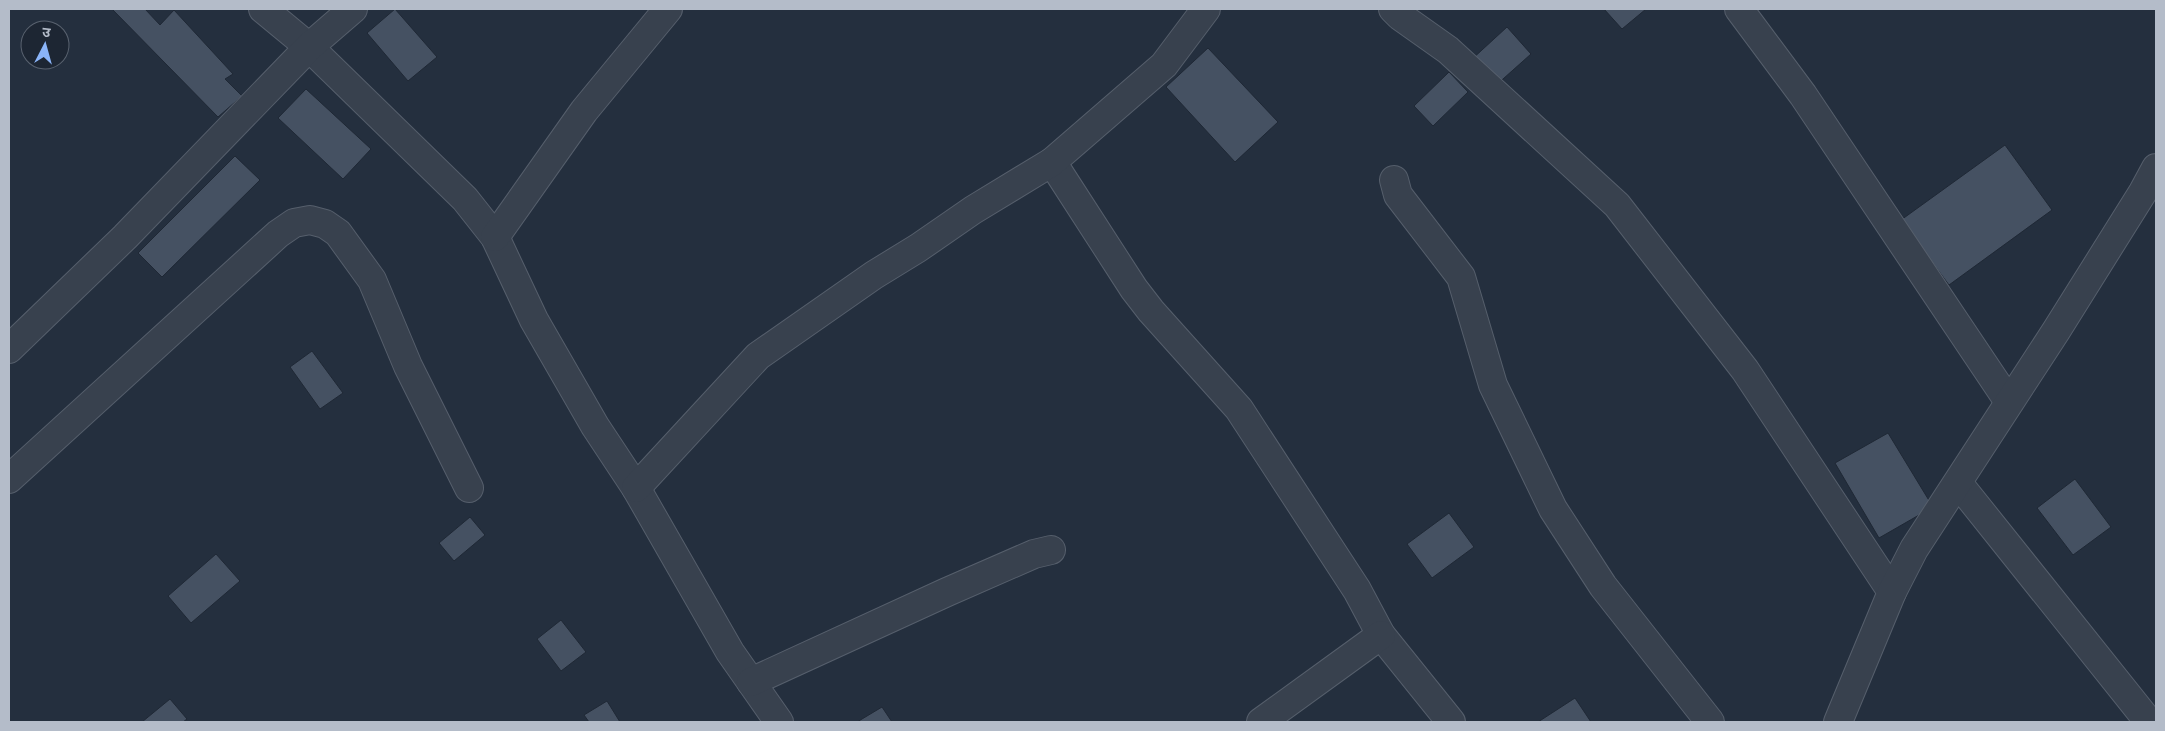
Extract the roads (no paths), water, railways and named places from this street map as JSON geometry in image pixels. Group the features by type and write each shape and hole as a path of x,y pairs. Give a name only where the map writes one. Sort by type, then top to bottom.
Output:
{"street":[{"path":"263,9 309,47 465,199 495,237 534,320 595,426 636,488 730,652 779,722"},
{"path":"9,349 125,237 309,47 353,9"},
{"path":"495,237 584,111 668,9"},
{"path":"636,488 758,356 874,275 918,248 973,210 1052,162 1164,65 1206,9"},
{"path":"1393,9 1448,50 1617,205 1745,370 1892,592"},
{"path":"1739,9 1803,95 2009,402"},
{"path":"1052,162 1146,304 1240,409 1357,590 1381,635 1451,722"},
{"path":"1838,722 1892,592 1914,549 2009,402 2150,201 2156,168"},
{"path":"1394,180 1398,195 1461,277 1493,385 1553,509 1603,586 1710,722"},
{"path":"9,479 278,234 294,223 310,220 325,224 338,233 372,280 408,366 469,488"},
{"path":"1958,483 2150,722"},
{"path":"751,682 947,592 1034,554 1051,550"},
{"path":"1261,722 1381,635"}]}
